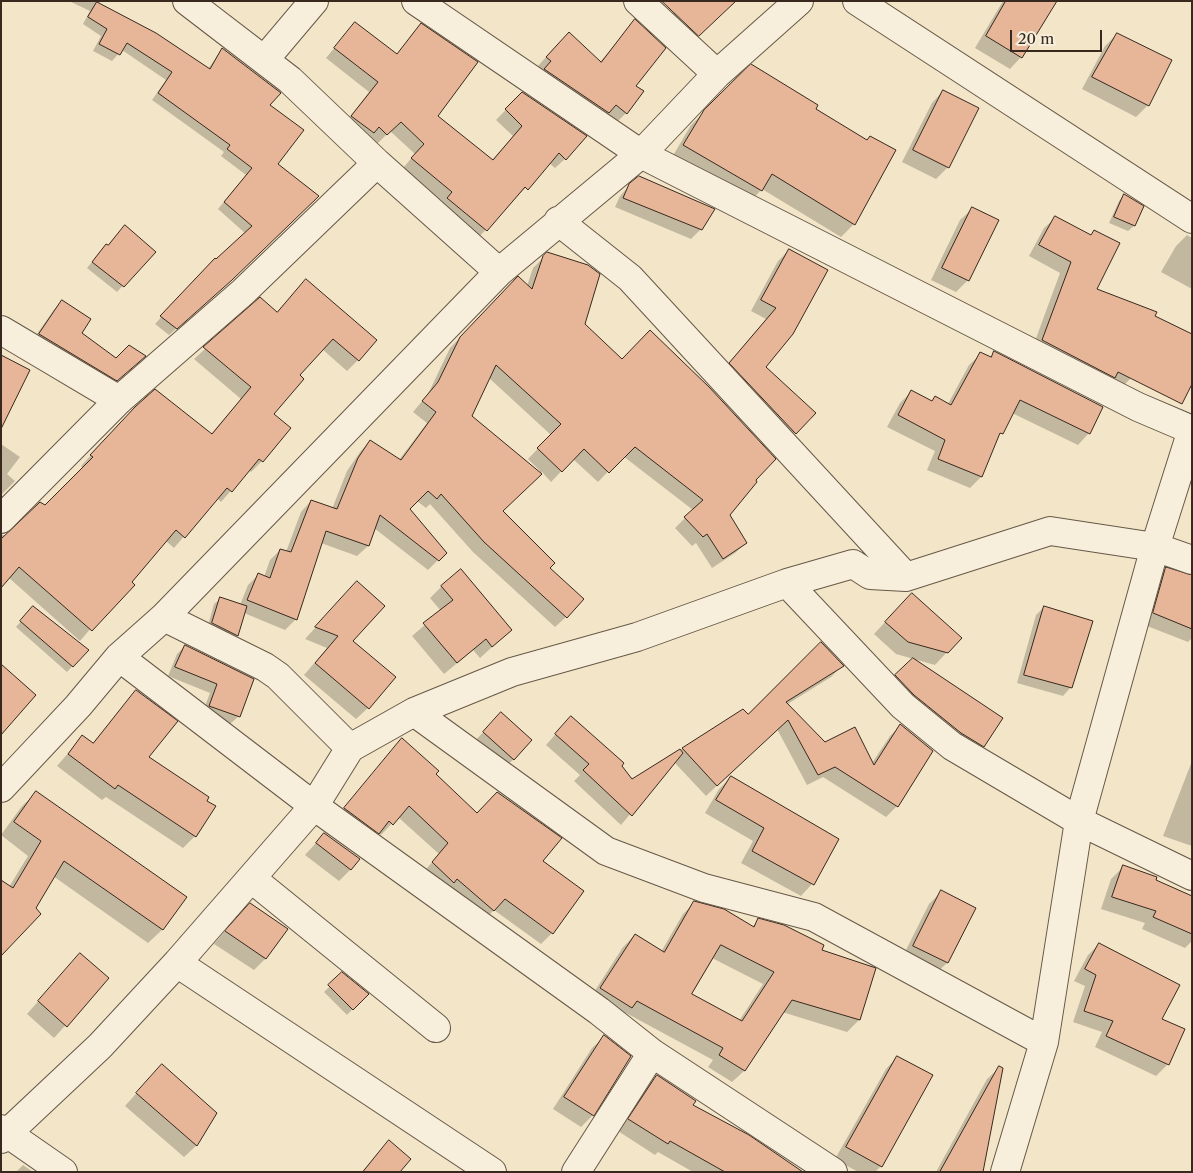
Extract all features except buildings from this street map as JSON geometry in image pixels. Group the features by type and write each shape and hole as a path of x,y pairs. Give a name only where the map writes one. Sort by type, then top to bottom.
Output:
{"street":[{"path":"188,1 265,59 377,163 499,272"},
{"path":"265,59 314,1"},
{"path":"416,1 641,154 1138,407 1192,430 1155,547 1079,821 1044,1042 1005,1172"},
{"path":"638,1 717,74"},
{"path":"6,776 119,657 164,617 499,272 558,221 586,202 641,154 717,74 799,1"},
{"path":"857,1 1192,219"},
{"path":"1,519 119,400 243,292 377,163"},
{"path":"558,221 630,278 906,577"},
{"path":"1,330 119,400"},
{"path":"63,1172 3,1134 100,1046 177,963 314,806 350,748 414,712 512,672 637,637 787,583 853,564 870,576 906,577 1050,532 1155,547 1192,560"},
{"path":"787,583 903,706 952,746 1079,821 1192,876"},
{"path":"164,617 265,667 278,676 350,748"},
{"path":"119,657 314,806 598,1011 652,1053 833,1172"},
{"path":"414,712 606,851 704,888 814,918 1044,1042"},
{"path":"252,879 436,1028"},
{"path":"177,963 492,1172"},
{"path":"576,1172 652,1053"}]}
